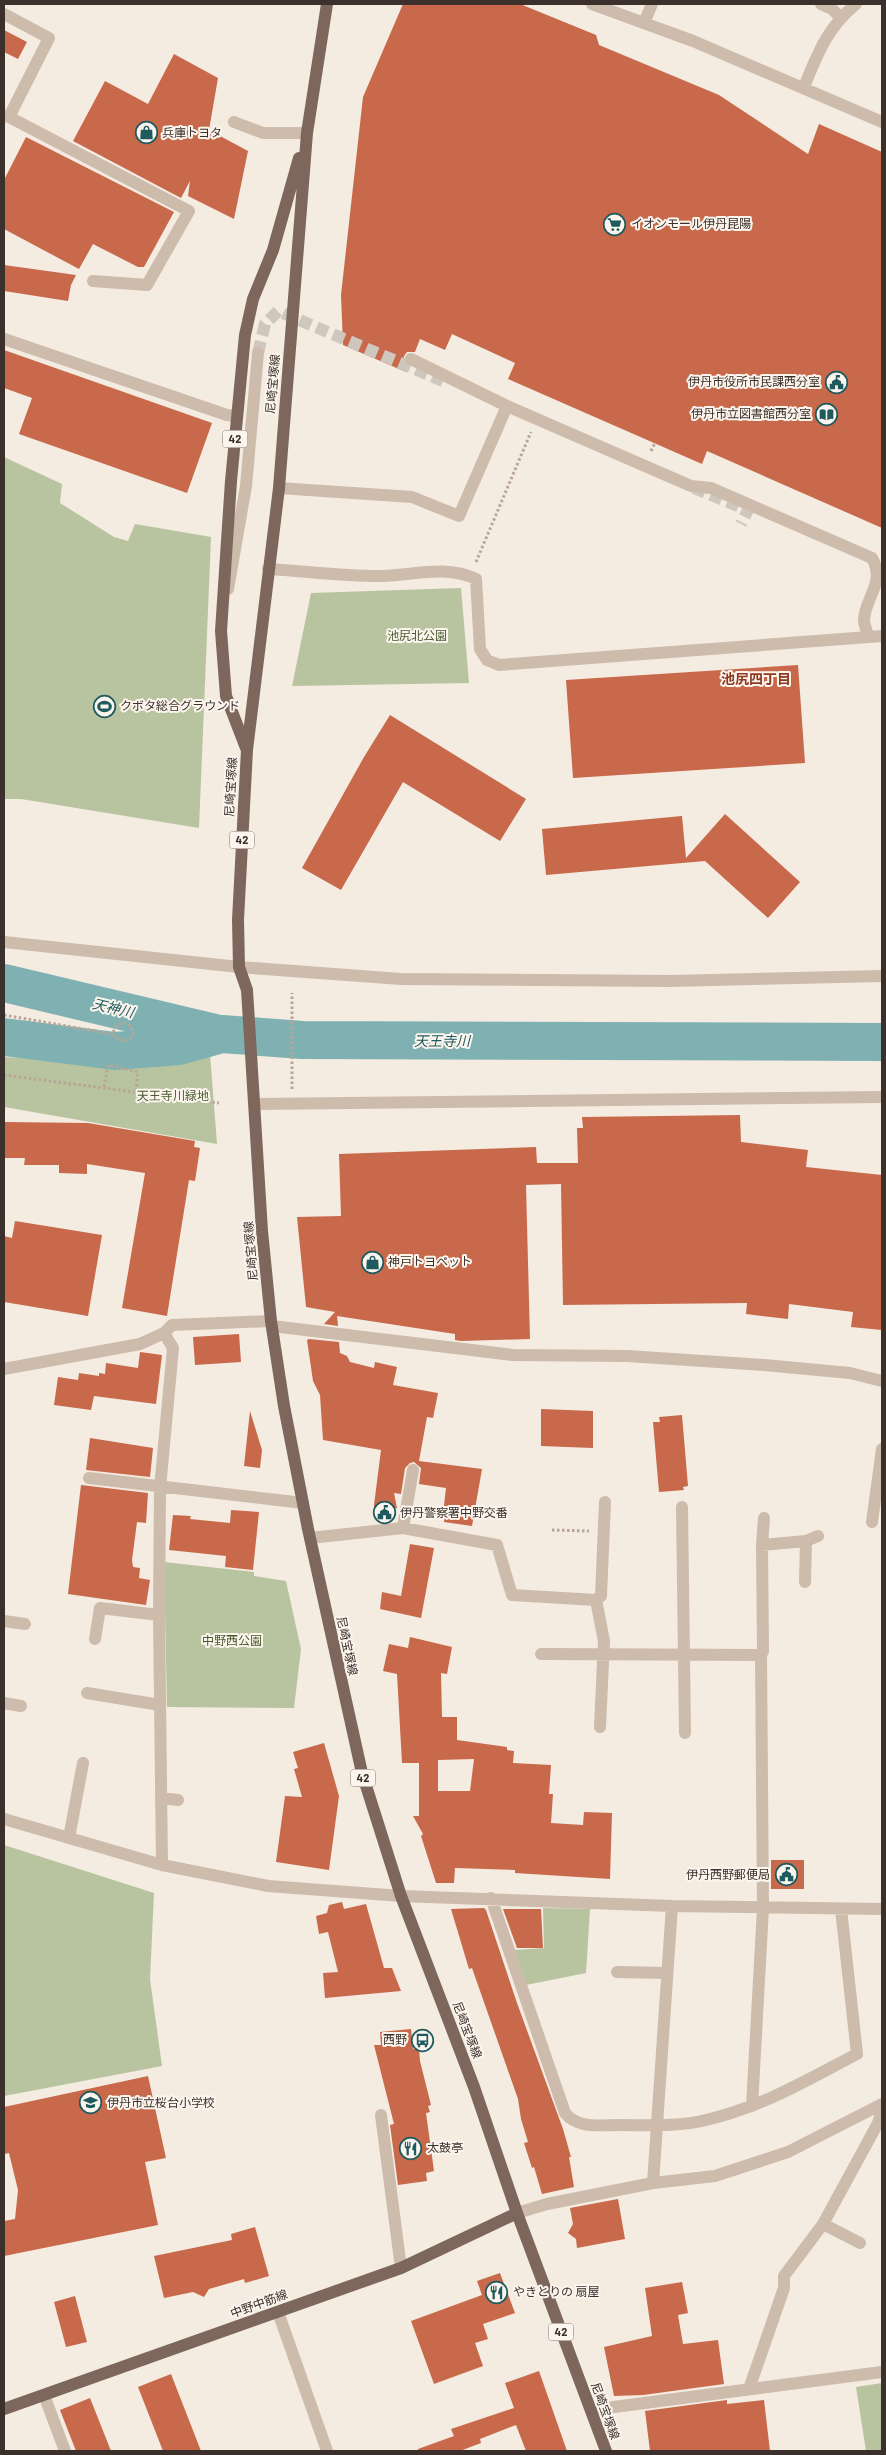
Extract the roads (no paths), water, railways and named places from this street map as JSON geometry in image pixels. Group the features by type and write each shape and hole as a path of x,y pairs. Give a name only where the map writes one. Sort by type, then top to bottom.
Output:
{"main road":[{"name":"尼崎宝塚線","path":"327,4 307,133 279,488 246,750 238,920 239,967 247,990 256,1104 262,1231 271,1323 284,1406 310,1538 362,1773 401,1896 474,2087 518,2213 606,2451"},
{"name":"42","path":"246,750 226,696 221,631 245,335 254,299 273,250 307,133"},
{"name":"中野中筋線","path":"4,2409 401,2268 518,2213"}],"street":[{"path":"592,4 693,41 882,122"},
{"path":"644,24 652,4"},
{"path":"821,4 832,9 840,18"},
{"path":"804,87 824,38 840,18 856,4"},
{"path":"4,14 49,38 7,115 189,210 147,285 94,281"},
{"path":"234,122 263,134 307,133"},
{"path":"4,339 227,415 237,416"},
{"path":"221,631 246,486 258,353"},
{"path":"411,359 507,406 691,486 710,488 872,558 880,566 881,578 864,620 868,636"},
{"path":"279,488 412,497 459,516 507,406"},
{"path":"268,569 380,576 438,571 461,572 476,579 480,649 487,660 499,666 802,644 882,636"},
{"path":"4,942 239,967 401,979 670,981 882,976"},
{"path":"256,1104 882,1097"},
{"path":"4,1369 140,1344 164,1333 172,1325 271,1323 513,1355 627,1356 764,1365 850,1373 882,1381"},
{"path":"162,1865 159,1615 160,1488 173,1348 164,1333"},
{"path":"872,1522 870,1500 882,1449"},
{"path":"403,1528 413,1470"},
{"path":"89,1478 160,1488 303,1503"},
{"path":"310,1538 403,1528 496,1545 499,1549 512,1595 596,1600 601,1596 605,1502"},
{"path":"682,1507 685,1733"},
{"path":"752,2106 762,1908 761,1655 763,1651 762,1545 764,1518"},
{"path":"762,1545 812,1538 805,1582"},
{"path":"596,1600 604,1641 600,1727"},
{"path":"95,1639 100,1608 159,1615"},
{"path":"4,1621 24,1624"},
{"path":"541,1654 761,1655"},
{"path":"86,1693 160,1705"},
{"path":"4,1703 21,1706"},
{"path":"69,1838 82,1763"},
{"path":"161,1798 178,1800"},
{"path":"4,1819 162,1865 268,1886 401,1896 672,1906 882,1909"},
{"path":"492,1898 565,2113 576,2123 657,2125 705,2121 770,2100 857,2054 841,1909"},
{"path":"653,2183 672,1906"},
{"path":"617,1972 667,1973"},
{"path":"518,2213 547,2204 653,2183 714,2176 788,2152 882,2104"},
{"path":"749,2389 784,2288 784,2276 823,2224 878,2123 882,2111"},
{"path":"381,2115 401,2268"},
{"path":"823,2224 860,2243"},
{"path":"278,2312 327,2451"},
{"path":"590,2410 882,2372"},
{"path":"44,2395 65,2451"}],"waterway":[{"name":"天神川","path":"4,983 215,1033"},
{"name":"天王寺川","path":"4,1037 115,1051 179,1046 222,1034 302,1040 882,1042"}],"tunnel":[{"path":"258,353 265,324 278,311 443,381"},
{"path":"694,488 748,510 741,524"}],"place":[{"name":"兵庫トヨタ","path":"146,133"},
{"name":"イオンモール伊丹昆陽","path":"615,224"},
{"name":"伊丹市役所市民課西分室","path":"836,382"},
{"name":"伊丹市立図書館西分室","path":"827,414"},
{"name":"クボタ総合グラウンド","path":"104,706"},
{"name":"神戸トヨペット","path":"372,1262"},
{"name":"伊丹警察署中野交番","path":"384,1513"},
{"name":"伊丹西野郵便局","path":"786,1875"},
{"name":"西野","path":"423,2040"},
{"name":"伊丹市立桜台小学校","path":"91,2103"},
{"name":"太鼓亭","path":"411,2148"},
{"name":"やきとりの 扇屋","path":"497,2292"}],"district":[{"name":"池尻四丁目","path":"756,679"}],"park label":[{"name":"池尻北公園","path":"417,636"},
{"name":"天王寺川緑地","path":"173,1096"},
{"name":"中野西公園","path":"232,1641"}]}
